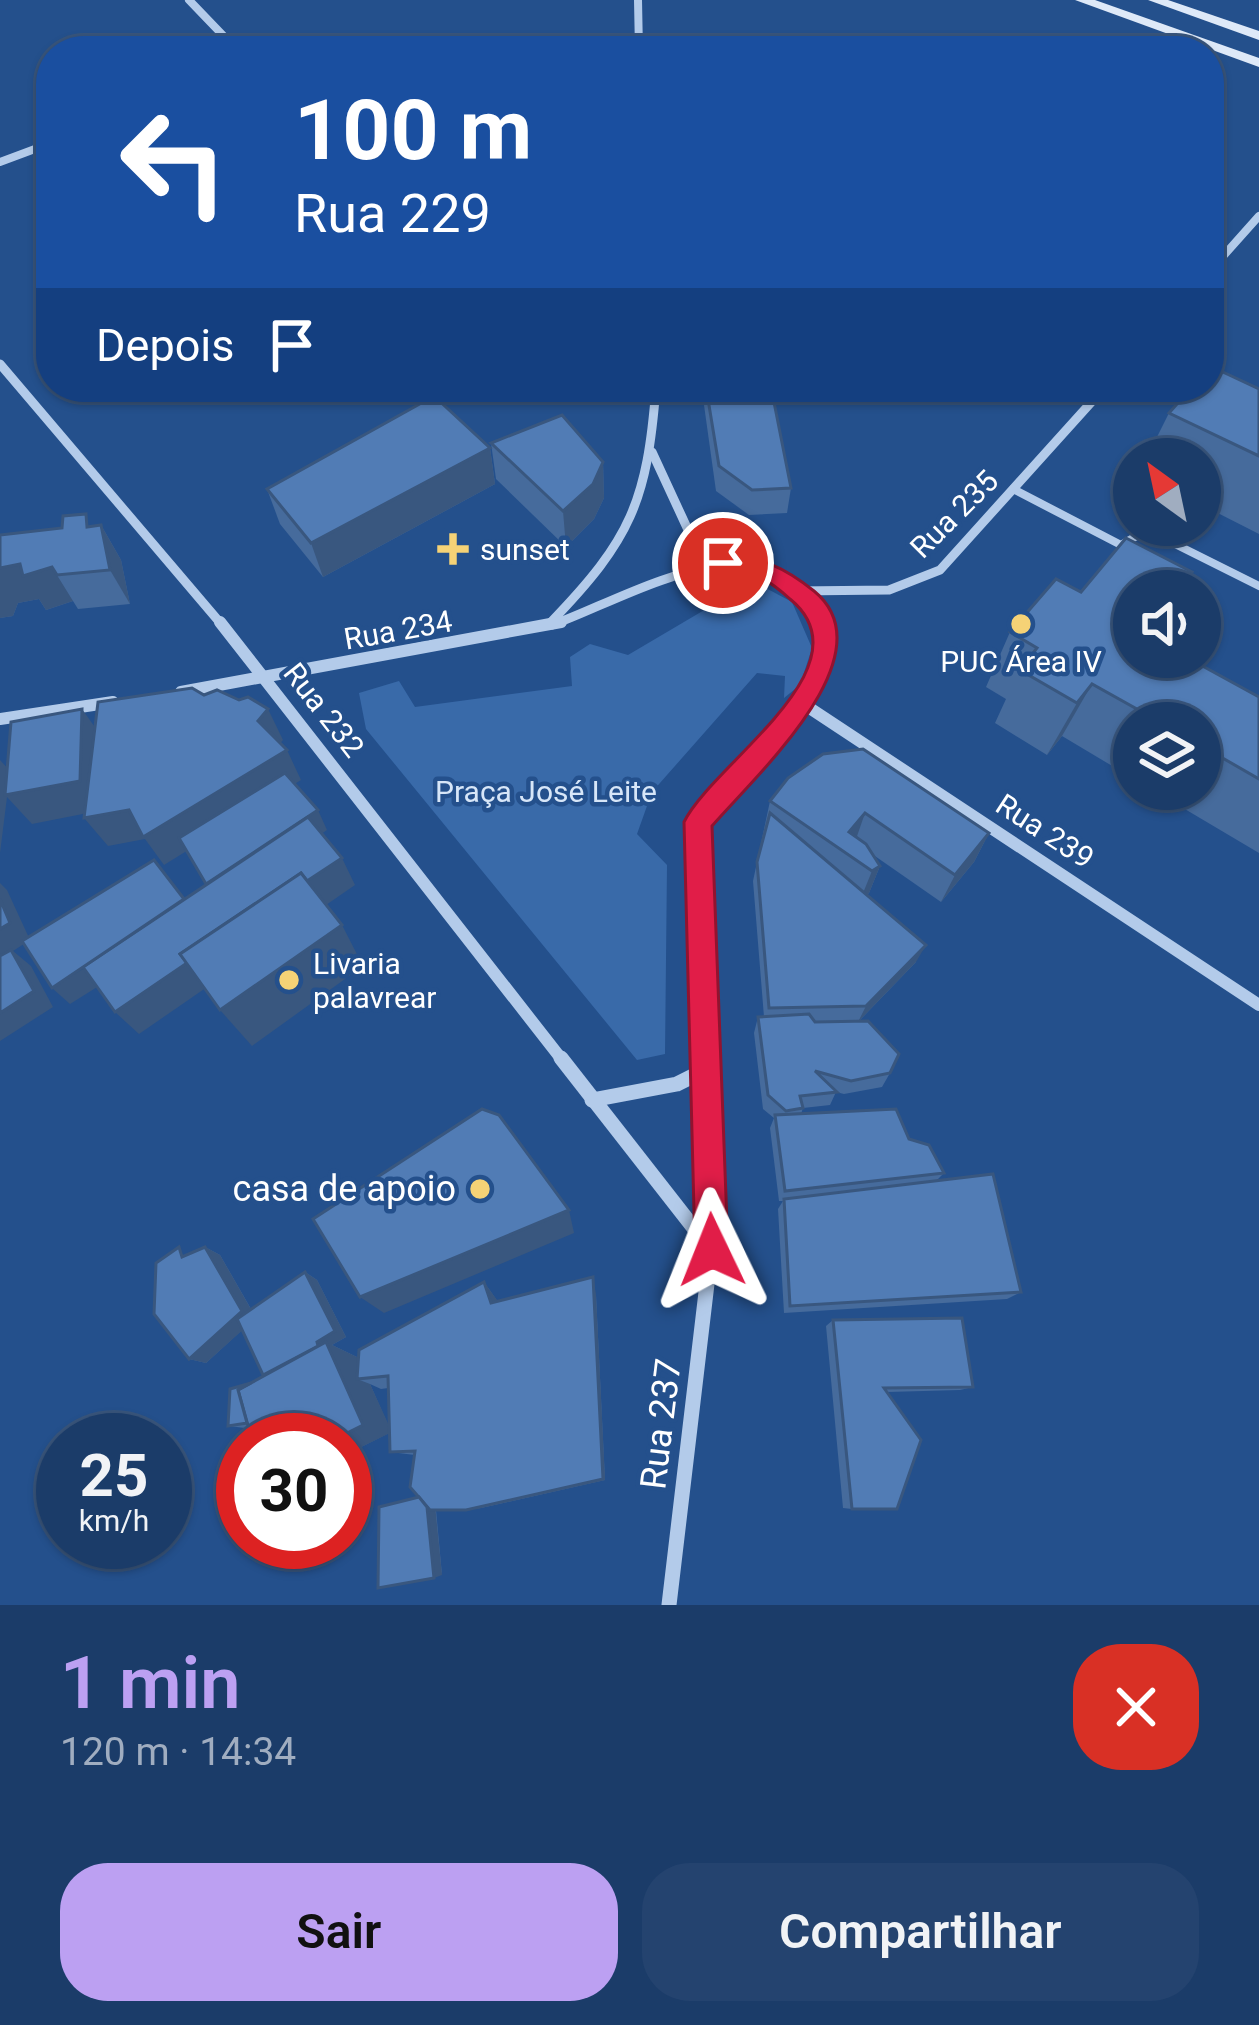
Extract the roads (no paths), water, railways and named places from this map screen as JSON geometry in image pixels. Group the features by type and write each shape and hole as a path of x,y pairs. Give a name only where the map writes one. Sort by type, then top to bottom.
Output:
{"main road":[{"path":"1082,0 1183,36"},
{"path":"1155,0 1259,36"},
{"path":"1224,51 1259,63"}],"street":[{"path":"189,0 224,36"},
{"path":"638,0 639,36"},
{"path":"0,161 36,148"},
{"path":"1224,255 1259,216"},
{"name":"Rua 232","path":"0,364 266,679 712,1250"},
{"path":"546,627 613,560 640,508 652,452 655,402"},
{"name":"Rua 235","path":"797,591 884,593 910,588 940,570 1092,402"},
{"path":"652,452 689,532 723,563 758,566 797,591"},
{"name":"Rua 234","path":"155,695 546,627 672,577 723,563"},
{"name":"Rua 237","path":"669,1605 712,1250 698,822 802,703 824,660 828,633 813,603 797,591"},
{"path":"0,719 133,699"},
{"name":"Rua 239","path":"802,703 1259,1005"},
{"path":"592,1100 677,1084 705,1070"}],"lane":[{"path":"1013,489 1121,545 1148,530 1259,586"}],"place":[{"name":"sunset","path":"453,549"},
{"name":"PUC Área IV","path":"1021,624"},
{"name":"Livaria palavrear","path":"289,980"},
{"name":"casa de apoio","path":"480,1189"}],"park label":[{"name":"Praça José Leite","path":"546,791"}]}
